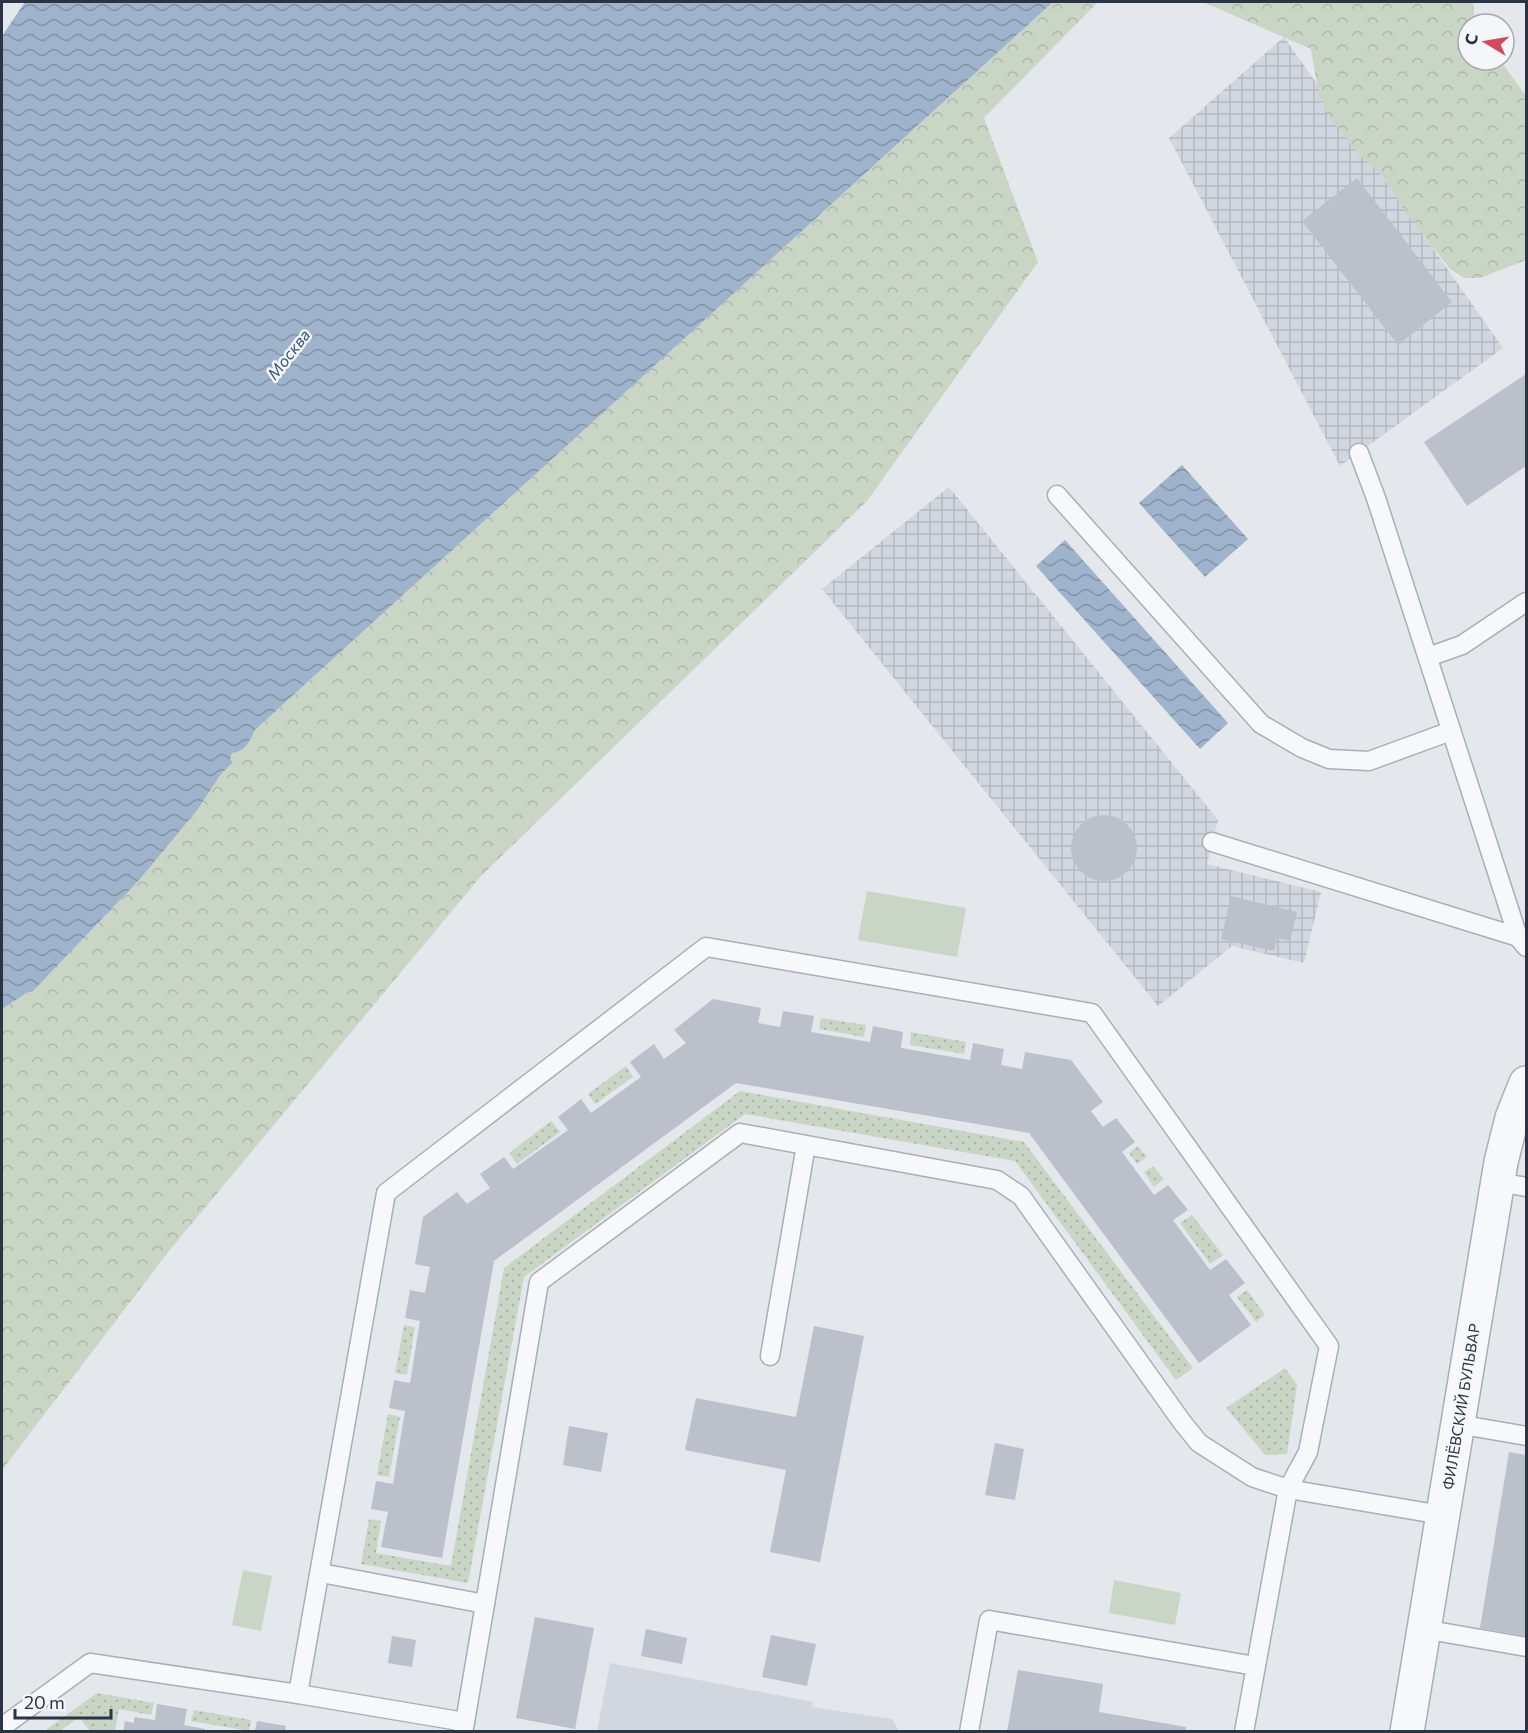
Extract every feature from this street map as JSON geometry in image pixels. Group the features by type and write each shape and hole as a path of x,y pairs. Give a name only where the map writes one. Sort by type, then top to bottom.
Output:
{"street":[{"name":"ФИЛЁВСКИЙ БУЛЬВАР","path":"1407,1731 1456,1424 1512,1184 1512,1118 1527,1083"}],"lane":[{"path":"1359,453 1376,498 1522,942"},
{"path":"1057,495 1262,723 1302,748 1329,759 1369,761 1451,731"},
{"path":"1428,657 1462,645 1527,602"},
{"path":"1212,842 1522,942"},
{"path":"298,1694 386,1193 706,947 1092,1013 1329,1346 1308,1452 1288,1489 1244,1731"},
{"path":"2,1727 90,1663 298,1694 464,1727 539,1282 740,1133 997,1180 1021,1196 1199,1443 1252,1477 1288,1489 1442,1515"},
{"path":"770,1356 806,1145"},
{"path":"1456,1424 1527,1436"},
{"path":"321,1573 485,1604"},
{"path":"969,1731 989,1620 1255,1666"},
{"path":"1423,1629 1527,1647"}],"shaded area":[{"path":"1284,37 1503,348 1340,466 1169,138"},
{"path":"949,487 1218,820 1207,864 1321,892 1304,963 1232,946 1158,1006 822,589"},
{"path":"610,1663 813,1702 812,1707 892,1719 899,1731 597,1731"}],"green space":[{"path":"1053,2 1098,2 984,118 1038,262 867,501 481,876 169,1251 2,1470 2,1009 28,992 198,809 221,774 232,762 230,760 232,753 244,748 255,730"},
{"path":"1203,2 1473,2 1474,12 1456,12 1456,72 1509,72 1526,96 1526,260 1480,278 1464,278 1450,269 1408,216 1381,174 1356,152 1327,113 1319,96 1311,49"},
{"path":"867,891 966,908 957,957 858,940"},
{"path":"821,1018 866,1025 864,1037 819,1029"},
{"path":"911,1032 966,1042 964,1054 910,1045"},
{"path":"626,1066 633,1077 595,1104 588,1094"},
{"path":"740,1091 1024,1142 1193,1368 1176,1380 1015,1161 745,1114 524,1277 468,1583 361,1564 369,1519 381,1521 376,1553 451,1566 504,1268"},
{"path":"551,1121 560,1132 517,1164 509,1153"},
{"path":"1138,1146 1147,1157 1137,1164 1129,1153"},
{"path":"1153,1166 1164,1179 1154,1187 1144,1172"},
{"path":"1192,1215 1223,1255 1210,1264 1180,1223"},
{"path":"1247,1290 1265,1315 1256,1322 1237,1297"},
{"path":"404,1325 415,1327 407,1375 395,1373"},
{"path":"1285,1368 1297,1385 1287,1454 1265,1455 1226,1408"},
{"path":"388,1414 400,1417 389,1477 377,1475"},
{"path":"243,1570 272,1576 261,1631 232,1625"},
{"path":"1114,1580 1181,1593 1175,1625 1109,1613"},
{"path":"97,1693 154,1703 151,1715 119,1709 115,1731 90,1731 79,1717 60,1731 48,1731 47,1729"},
{"path":"194,1710 251,1720 249,1731 191,1721"}],"water":[{"name":"Москва","path":"25,2 1053,2 255,730 244,748 232,753 230,760 233,762 221,774 198,809 139,880 32,992 28,992 2,1009 2,36"},
{"path":"1182,465 1248,539 1205,577 1139,503"},
{"path":"1065,540 1228,723 1200,749 1036,566"}],"building":[{"path":"1357,178 1452,302 1398,345 1302,221"},
{"path":"1526,374 1526,466 1467,506 1424,442"},
{"path":"1104,815 1116,818 1127,825 1134,836 1137,848 1134,860 1127,871 1116,878 1104,881 1092,878 1081,871 1074,860 1071,848 1074,836 1081,825 1092,818"},
{"path":"1231,896 1297,912 1290,941 1277,938 1274,951 1221,939"},
{"path":"713,999 761,1008 758,1023 780,1027 783,1011 814,1016 811,1032 870,1042 873,1026 903,1032 901,1048 970,1060 973,1043 1004,1049 1001,1065 1022,1069 1025,1052 1071,1060 1103,1102 1091,1111 1103,1127 1116,1118 1135,1142 1122,1152 1154,1195 1168,1185 1188,1210 1173,1220 1210,1270 1226,1259 1245,1283 1229,1295 1251,1325 1199,1363 1029,1133 736,1083 494,1261 442,1558 381,1547 388,1512 371,1509 376,1481 393,1484 405,1411 389,1408 394,1380 410,1383 420,1321 405,1318 410,1290 425,1293 430,1267 415,1264 423,1217 457,1192 467,1204 490,1188 480,1174 504,1157 513,1169 568,1130 558,1117 581,1099 591,1113 641,1077 630,1062 654,1044 664,1059 686,1043 674,1030"},
{"path":"814,1326 864,1336 820,1562 770,1552 786,1470 685,1450 696,1398 796,1417"},
{"path":"569,1426 608,1433 601,1472 563,1465"},
{"path":"995,1443 1024,1449 1015,1500 985,1495"},
{"path":"1509,1452 1526,1455 1526,1636 1480,1628"},
{"path":"535,1617 594,1628 575,1729 516,1718"},
{"path":"646,1629 687,1638 682,1664 641,1656"},
{"path":"771,1635 816,1644 807,1686 762,1677"},
{"path":"392,1636 416,1640 412,1667 388,1663"},
{"path":"1018,1670 1103,1684 1099,1712 1186,1727 1186,1732 1007,1732"},
{"path":"157,1704 187,1709 184,1725 205,1729 204,1732 123,1732 125,1721 134,1723 134,1717 155,1720"},
{"path":"257,1721 286,1726 285,1732 255,1732"}]}
